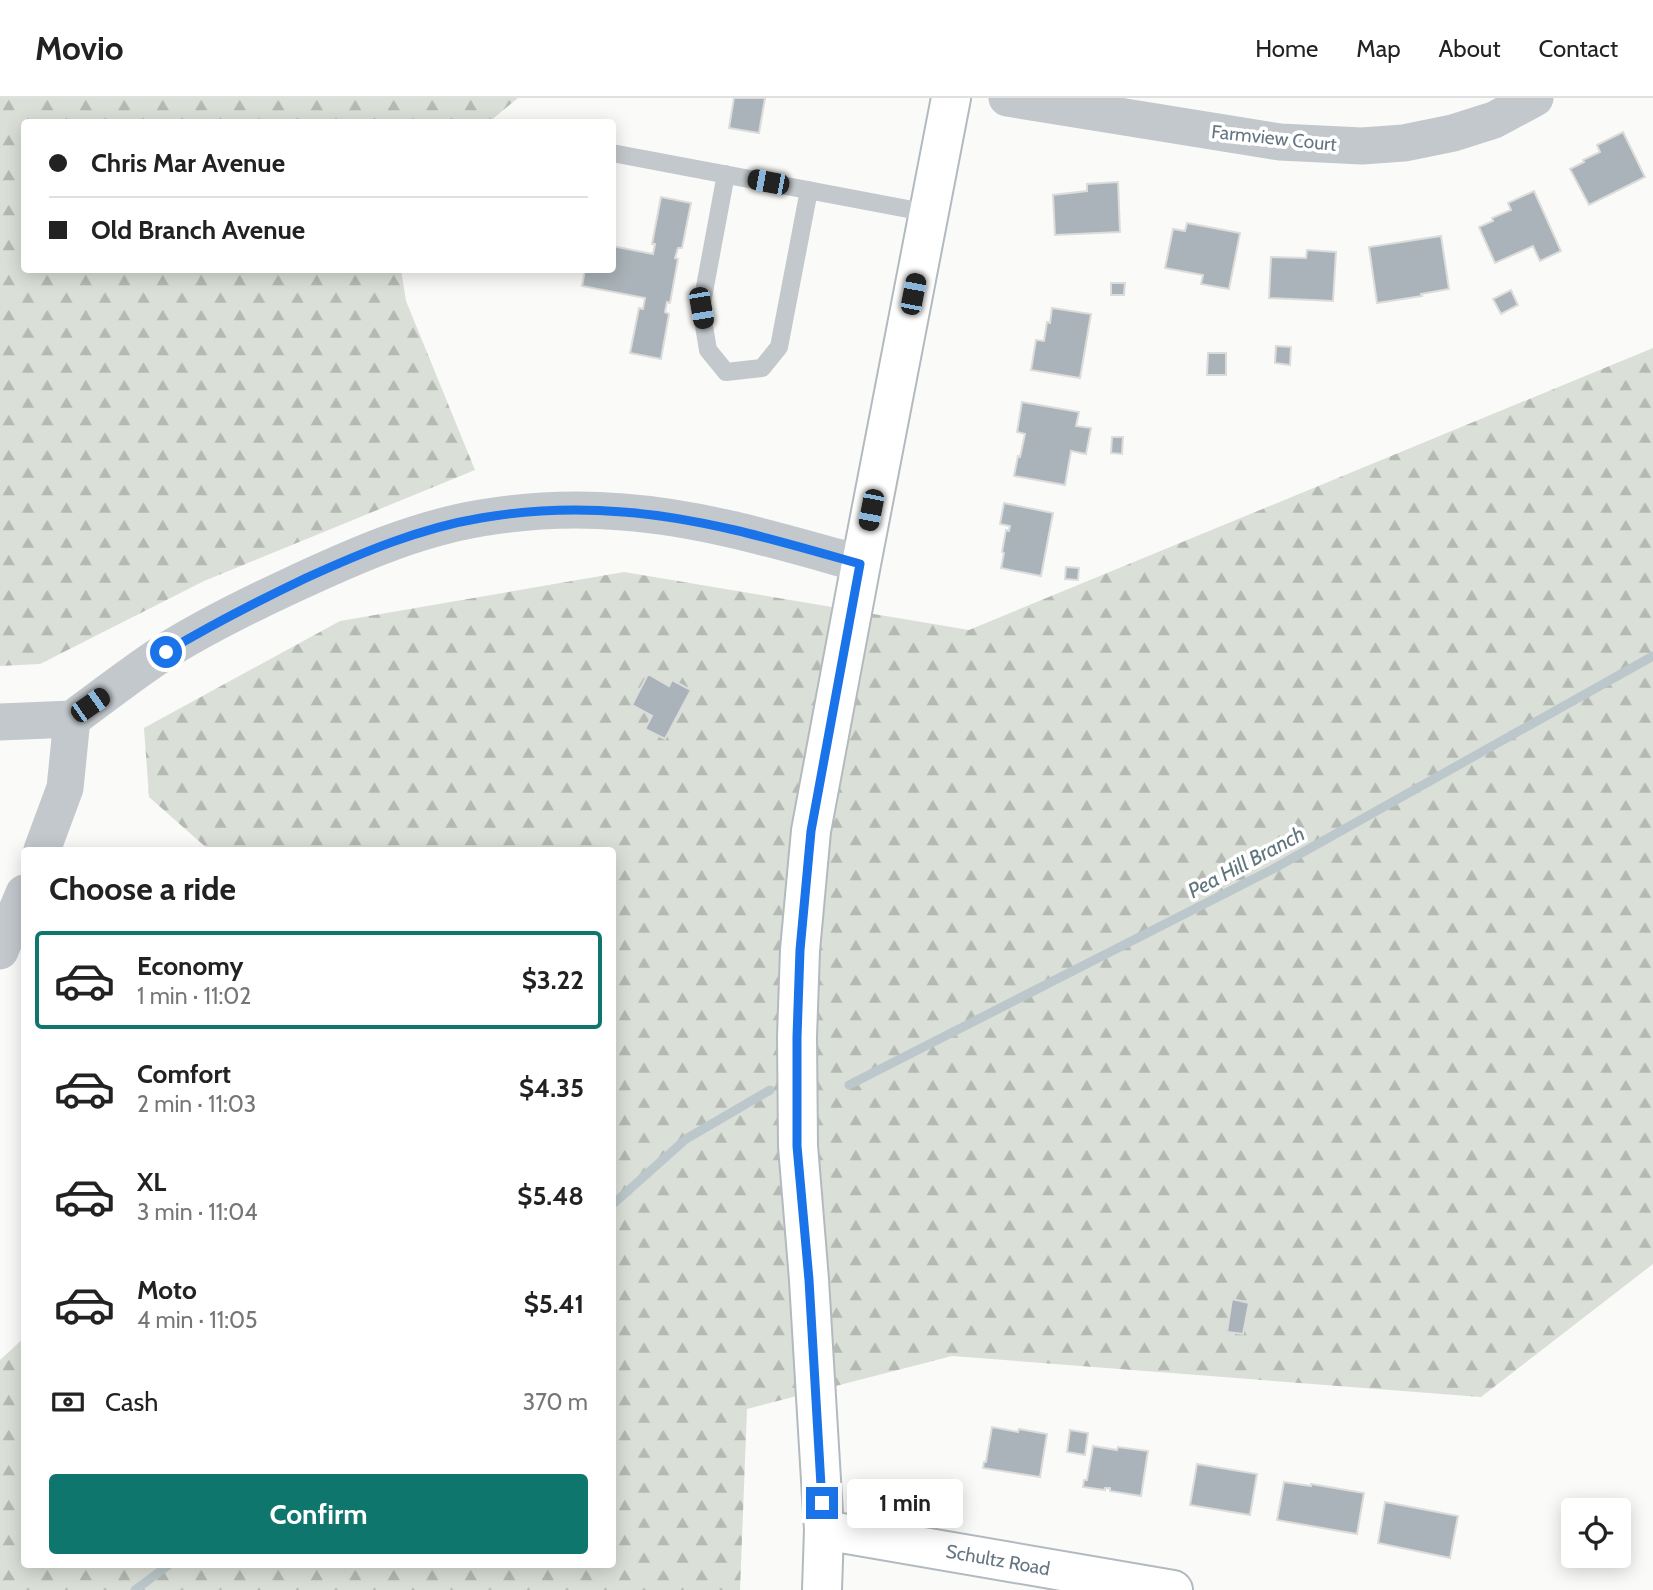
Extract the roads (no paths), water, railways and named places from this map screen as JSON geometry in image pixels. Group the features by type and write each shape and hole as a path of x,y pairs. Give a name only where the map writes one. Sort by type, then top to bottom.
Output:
{"main road":[{"path":"822,1590 824,1531 809,1280 797,1146 800,950 811,831 951,98"},
{"name":"Schultz Road","path":"824,1531 1173,1590"}],"street":[{"name":"Farmview Court","path":"1007,98 1280,142 1362,146 1404,143 1453,134 1494,120 1535,98"},
{"path":"0,722 72,719 166,652 212,624 269,595 377,547 480,518 558,510 624,512 728,528 860,564"},
{"path":"43,847 65,788 72,719"},
{"path":"0,951 21,900"}],"lane":[{"path":"616,154 929,213"},
{"path":"726,174 701,308 708,350 726,372 762,368 779,347 809,190"}],"waterway":[{"name":"Pea Hill Branch","path":"849,1085 1273,869 1653,656"},
{"name":"Pea Hill Branch","path":"616,1201 686,1139 770,1090"},
{"name":"Pea Hill Branch","path":"135,1590 165,1568"}]}
